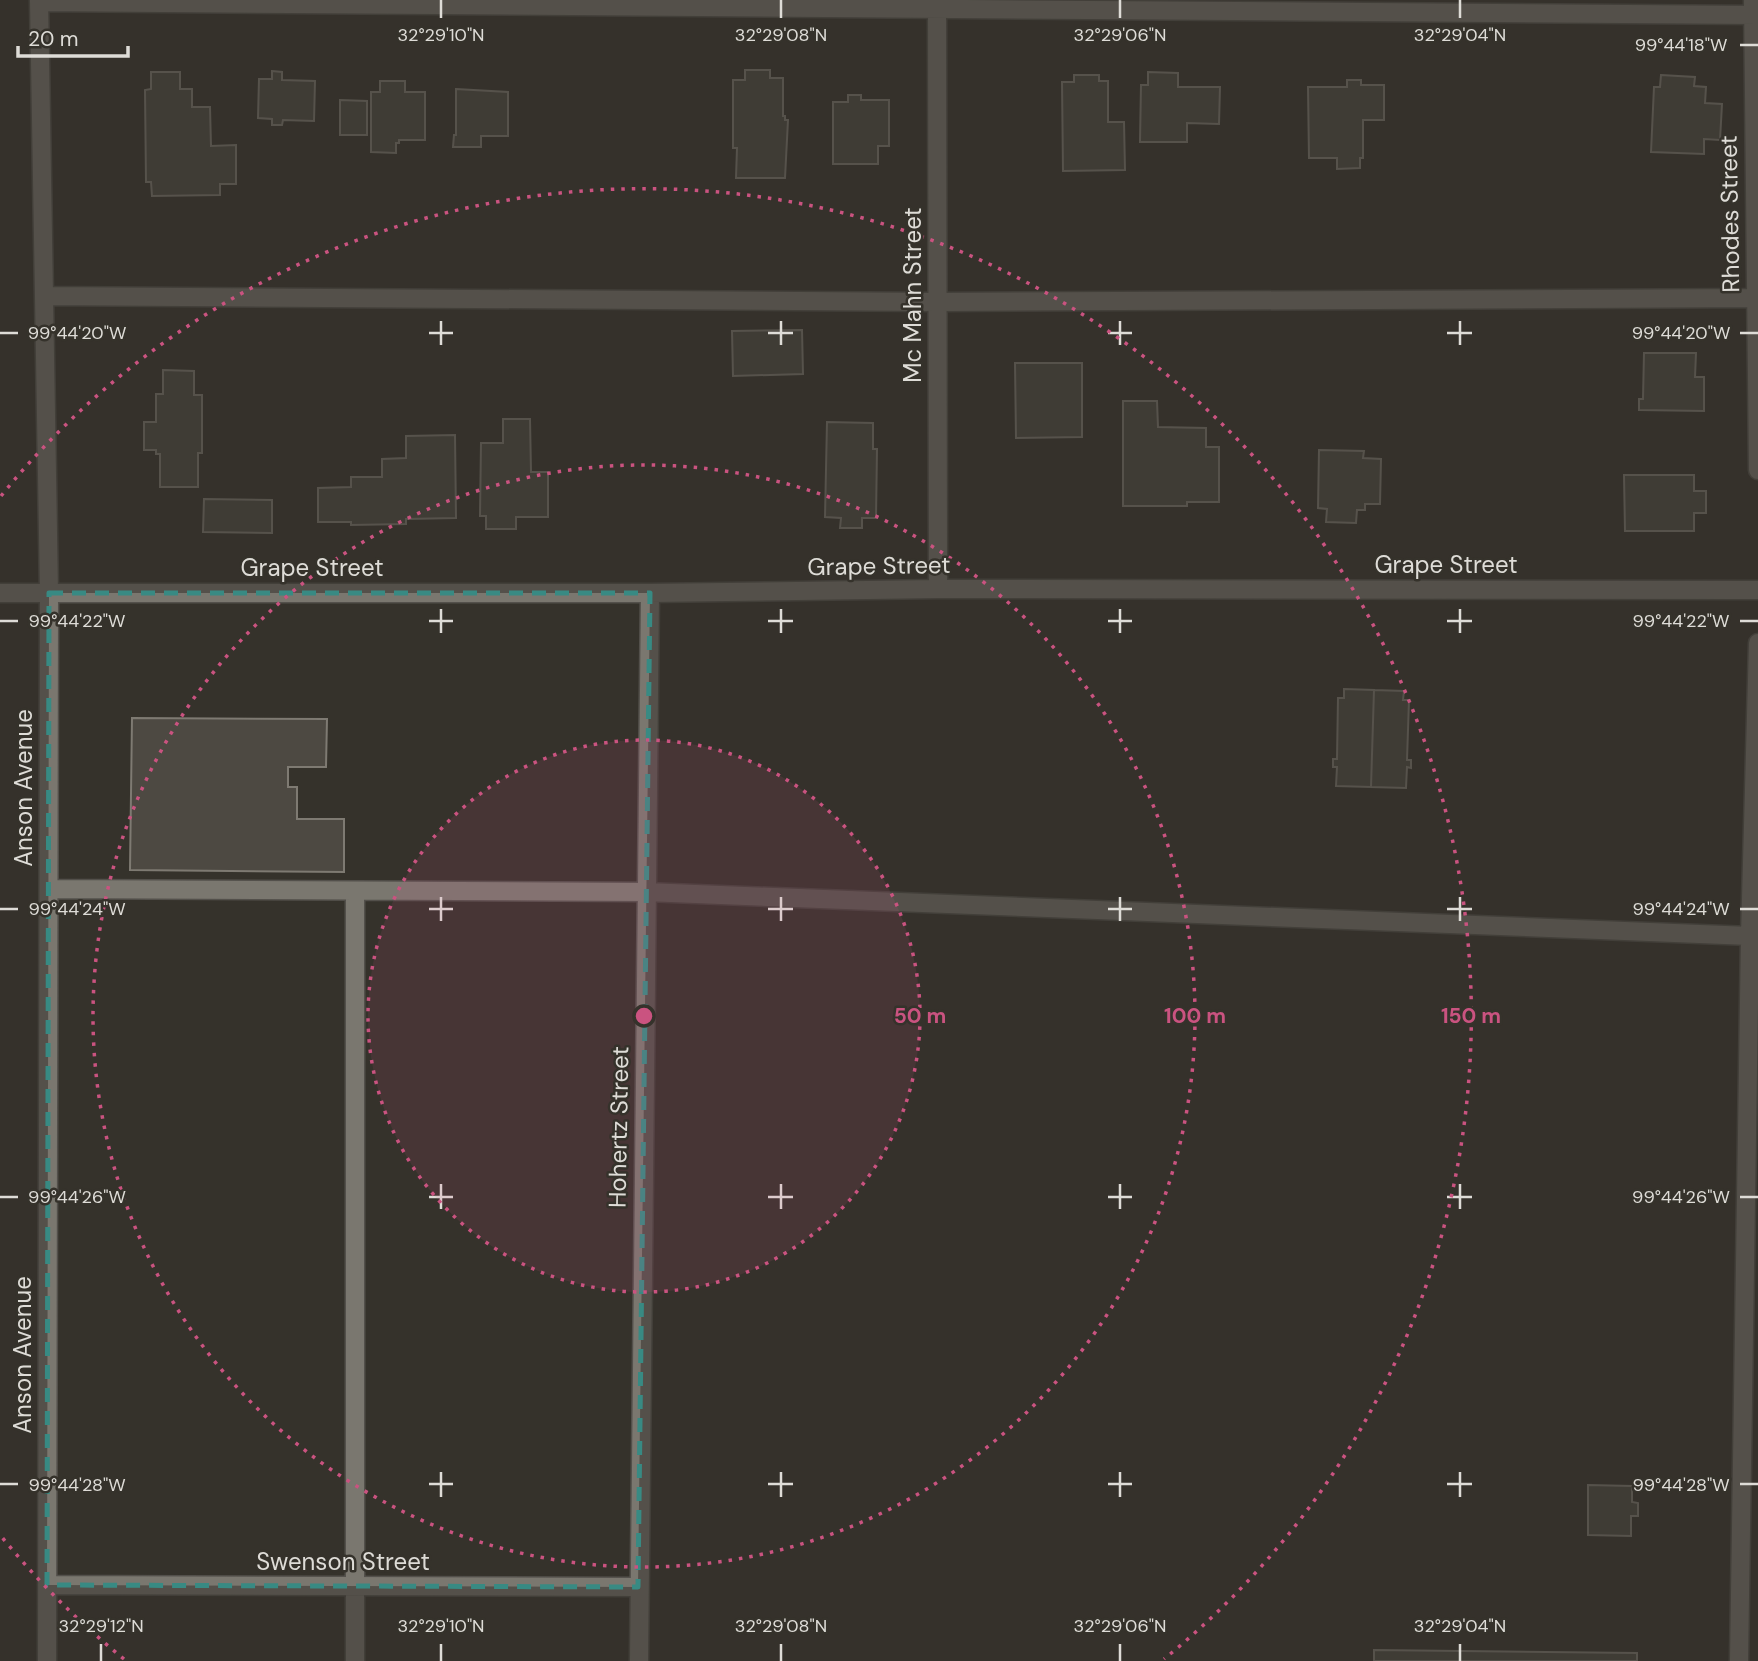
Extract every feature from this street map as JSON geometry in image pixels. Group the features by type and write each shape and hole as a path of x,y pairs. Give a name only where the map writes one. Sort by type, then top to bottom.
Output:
{"street":[{"path":"39,1 1754,10"},
{"name":"Anson Avenue","path":"39,1 49,593 47,1661"},
{"name":"Mc Mahn Street","path":"937,4 938,589"},
{"name":"Rhodes Street","path":"1754,10 1758,470"},
{"path":"44,296 937,302 1757,298"},
{"name":"Grape Street","path":"0,593 650,593 938,589 1758,590"},
{"name":"Hohertz Street","path":"639,1661 650,593"},
{"path":"1739,1661 1751,1396 1750,936 1758,643"},
{"path":"49,889 646,892 1750,936"},
{"path":"355,891 355,1661"},
{"name":"Swenson Street","path":"47,1586 638,1587"}],"highlighted area":[{"path":"49,593 650,593 638,1587 47,1585"}],"building":[{"path":"745,70 770,70 770,78 783,78 783,116 788,120 785,178 736,178 733,80 745,80"},
{"path":"272,71 282,72 282,80 315,81 314,121 283,120 282,125 272,125 272,119 258,118 259,79 272,79"},
{"path":"151,72 180,72 180,89 192,89 192,107 210,107 211,146 236,145 236,184 220,184 220,195 152,196 151,182 146,182 145,90 151,89"},
{"path":"1148,72 1178,73 1178,87 1220,87 1219,124 1187,123 1187,142 1140,142 1141,85 1148,85"},
{"path":"1074,75 1099,75 1099,81 1108,81 1108,122 1124,122 1125,170 1063,171 1062,82 1074,82"},
{"path":"1661,75 1695,77 1694,86 1706,87 1705,103 1722,104 1720,140 1704,139 1704,154 1651,152 1654,87 1660,87"},
{"path":"1347,80 1361,80 1361,85 1384,85 1384,120 1363,120 1363,158 1360,158 1360,168 1337,169 1337,158 1309,158 1308,87 1347,87"},
{"path":"380,81 405,81 405,92 425,92 425,140 399,140 399,143 396,143 396,153 371,152 371,92 380,92"},
{"path":"456,89 508,92 508,136 481,136 481,147 453,147 456,135"},
{"path":"848,95 861,95 861,100 889,100 889,146 878,146 878,164 833,164 833,102 848,102"},
{"path":"340,100 367,101 367,135 340,135"},
{"path":"802,330 803,374 733,376 732,331"},
{"path":"1644,353 1696,353 1695,377 1704,377 1704,411 1639,410 1639,399 1643,399"},
{"path":"1015,363 1082,363 1082,437 1016,438"},
{"path":"163,370 194,371 194,395 202,395 202,453 198,453 198,487 160,487 160,454 156,454 156,450 144,450 144,422 156,422 156,394 163,394"},
{"path":"1123,401 1157,401 1158,427 1206,428 1206,447 1219,447 1219,502 1187,502 1187,506 1123,506"},
{"path":"503,419 530,419 531,472 548,472 548,517 516,517 516,529 486,529 486,516 480,516 481,443 503,443"},
{"path":"827,422 873,423 873,449 877,449 876,518 862,518 862,528 840,528 841,518 825,517"},
{"path":"455,435 456,518 406,519 406,524 351,525 351,522 318,522 318,488 351,487 351,477 382,477 382,459 406,458 406,436"},
{"path":"1319,450 1364,451 1363,458 1381,459 1380,504 1365,504 1365,510 1357,510 1356,523 1326,522 1327,509 1318,508"},
{"path":"1624,475 1694,475 1694,491 1706,491 1706,513 1694,513 1694,531 1625,531"},
{"path":"204,499 272,500 272,533 203,532"},
{"path":"1344,689 1374,690 1371,787 1336,786 1337,767 1333,767 1333,759 1337,759 1338,698 1344,698"},
{"path":"1374,690 1404,691 1403,700 1409,700 1407,760 1411,760 1411,768 1407,767 1406,788 1371,787"},
{"path":"132,718 327,719 326,767 288,767 288,787 297,787 297,819 344,819 344,872 130,870"},
{"path":"1588,1485 1632,1486 1632,1502 1638,1503 1638,1516 1631,1516 1631,1536 1588,1535"},
{"path":"1374,1650 1637,1653 1637,1661 1374,1661"}]}
